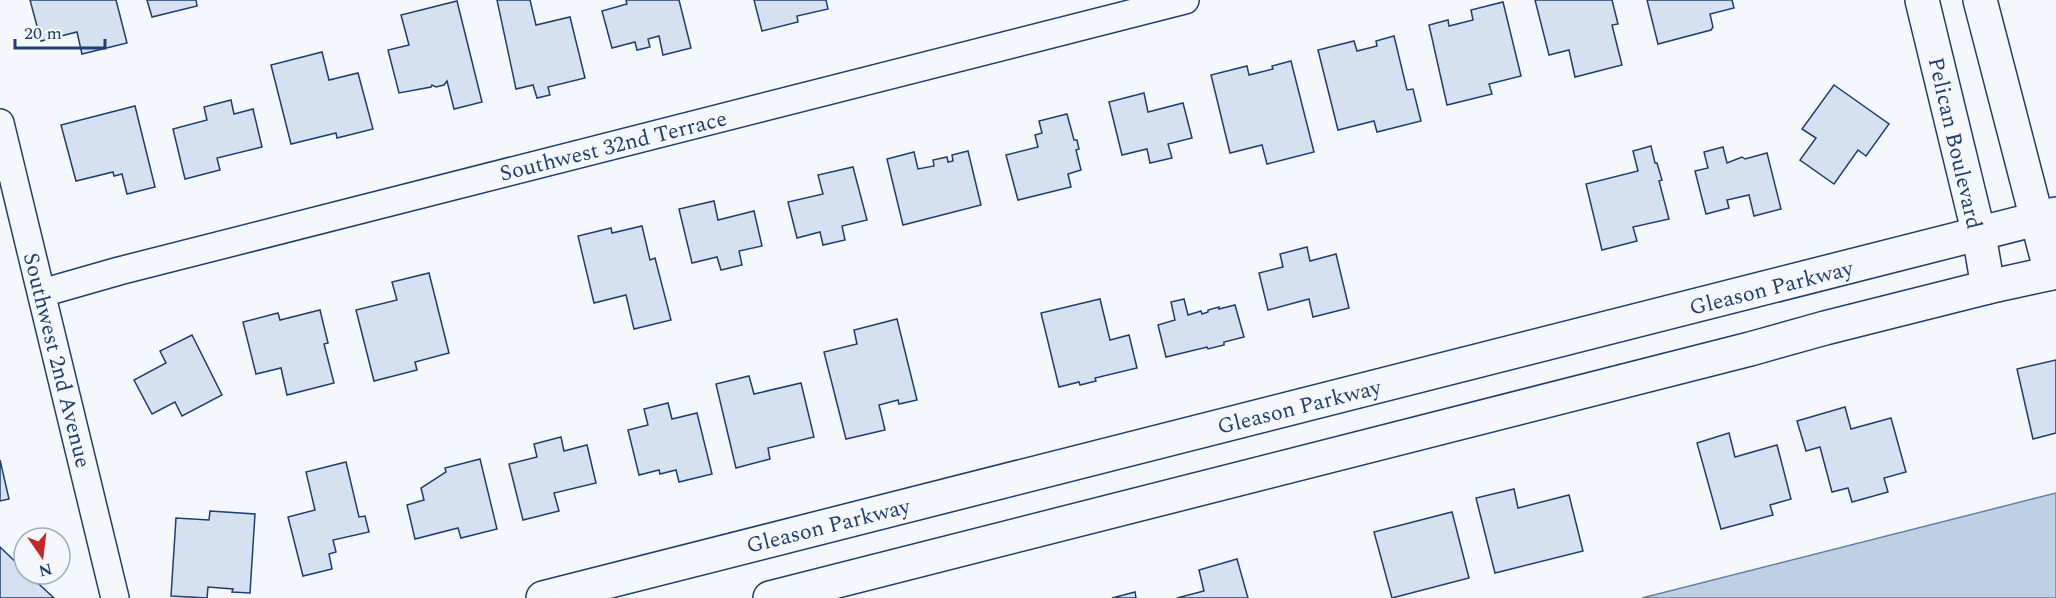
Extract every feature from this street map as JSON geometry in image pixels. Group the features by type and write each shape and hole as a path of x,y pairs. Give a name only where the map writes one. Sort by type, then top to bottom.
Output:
{"main road":[{"name":"Pelican Boulevard","path":"1922,0 1988,286"},
{"path":"770,598 1739,352 1988,286 2053,272 2047,216 1980,0"},
{"name":"Gleason Parkway","path":"543,598 2047,216"}],"street":[{"name":"Southwest 32nd Terrace","path":"42,293 119,271 1185,0"},
{"name":"Southwest 2nd Avenue","path":"0,123 115,598"}],"water":[{"path":"2056,493 2056,598 1642,598"}],"building":[{"path":"30,0 116,0 127,43 82,54 77,32 41,41"},
{"path":"147,0 196,0 197,6 152,17"},
{"path":"497,0 530,0 536,25 570,17 585,78 548,87 550,95 537,98 533,85 516,89"},
{"path":"626,0 679,0 691,48 663,55 659,36 648,39 650,47 637,50 635,42 612,48 602,11 627,4"},
{"path":"754,0 826,0 828,9 797,16 798,22 762,31"},
{"path":"1535,0 1612,0 1618,24 1612,25 1622,65 1575,77 1569,50 1549,55"},
{"path":"1647,0 1732,0 1734,8 1710,14 1713,27 1711,30 1658,44"},
{"path":"457,1 482,102 454,109 447,81 444,85 436,87 432,85 399,93 388,50 409,45 401,15"},
{"path":"1503,2 1521,76 1489,84 1492,94 1447,105 1429,25 1448,20 1449,26 1473,20 1471,10"},
{"path":"1394,36 1407,90 1413,89 1421,121 1377,132 1374,121 1338,130 1318,50 1354,41 1357,51 1377,46 1376,41"},
{"path":"322,52 329,80 358,73 373,129 337,138 336,133 291,144 271,65"},
{"path":"1291,61 1314,152 1267,164 1262,145 1230,153 1211,75 1247,66 1249,75 1273,69 1272,66"},
{"path":"1834,85 1889,124 1866,156 1858,150 1834,184 1800,160 1816,138 1802,129"},
{"path":"1144,93 1148,112 1183,103 1192,138 1168,144 1172,158 1150,163 1147,149 1122,155 1109,102"},
{"path":"231,100 234,114 253,109 262,147 217,158 220,170 185,179 173,129 207,120 204,107"},
{"path":"135,106 155,187 127,194 122,174 114,176 113,172 76,181 61,125"},
{"path":"1067,114 1074,140 1077,140 1079,149 1076,150 1081,170 1068,174 1071,187 1018,200 1006,155 1038,147 1035,135 1042,133 1039,121"},
{"path":"1651,146 1662,180 1659,181 1669,219 1633,227 1637,241 1602,250 1586,184 1638,171 1633,151"},
{"path":"1723,147 1727,163 1742,157 1745,159 1767,153 1781,209 1754,216 1749,195 1727,200 1729,208 1706,214 1695,171 1708,168 1704,152"},
{"path":"968,151 981,205 903,225 887,159 914,152 918,169 934,166 933,160 947,157 948,162 953,161 952,155"},
{"path":"853,167 867,220 842,226 845,240 823,245 820,232 797,238 788,202 823,194 818,175"},
{"path":"714,201 718,220 754,211 762,246 739,251 742,265 721,270 717,257 692,263 679,209"},
{"path":"642,226 650,260 655,258 671,320 634,329 626,295 594,303 578,236 611,228 612,233"},
{"path":"1307,247 1310,261 1336,254 1349,308 1313,317 1309,299 1268,310 1259,273 1283,267 1280,254"},
{"path":"429,273 449,353 415,362 417,370 374,381 356,310 397,300 392,282"},
{"path":"1100,299 1110,340 1129,335 1137,368 1095,378 1096,381 1080,385 1079,382 1059,387 1041,313"},
{"path":"1184,299 1188,315 1201,311 1202,314 1219,307 1219,309 1235,305 1244,337 1224,342 1224,345 1166,357 1158,325 1175,320 1171,302"},
{"path":"320,310 328,343 324,344 334,383 287,395 281,368 256,374 243,322 278,313 280,320"},
{"path":"897,319 917,400 899,404 898,400 879,405 885,430 846,439 824,352 857,344 854,330"},
{"path":"192,335 222,395 182,416 175,402 152,414 134,380 166,363 160,351"},
{"path":"2056,360 2056,433 2033,439 2017,369"},
{"path":"749,376 754,394 801,383 814,437 768,448 770,459 736,468 716,384"},
{"path":"668,403 672,419 697,413 712,474 679,482 676,470 660,474 659,470 639,475 628,430 648,425 644,409"},
{"path":"1845,407 1851,429 1891,418 1906,472 1884,478 1888,492 1852,502 1848,488 1832,492 1820,447 1806,451 1797,421"},
{"path":"1729,433 1735,457 1777,445 1791,499 1770,505 1773,515 1721,529 1697,443"},
{"path":"561,437 564,451 587,445 596,483 554,493 559,511 523,520 509,464 537,457 534,444"},
{"path":"480,459 497,529 461,538 458,528 415,539 407,505 424,500 421,488 446,472 445,468"},
{"path":"0,460 9,499 0,501"},
{"path":"346,462 359,517 365,516 369,532 333,540 336,552 329,554 332,569 303,576 288,517 315,510 306,472"},
{"path":"1514,489 1518,508 1569,495 1583,551 1495,573 1476,498"},
{"path":"210,511 255,514 250,593 208,587 207,598 171,596 176,518 209,520"},
{"path":"1452,512 1469,578 1392,598 1374,532"},
{"path":"0,547 12,558 12,586 41,586 54,598 0,598"},
{"path":"1237,559 1248,598 1177,598 1204,591 1199,570"},
{"path":"1135,592 1136,598 1112,598"}]}
